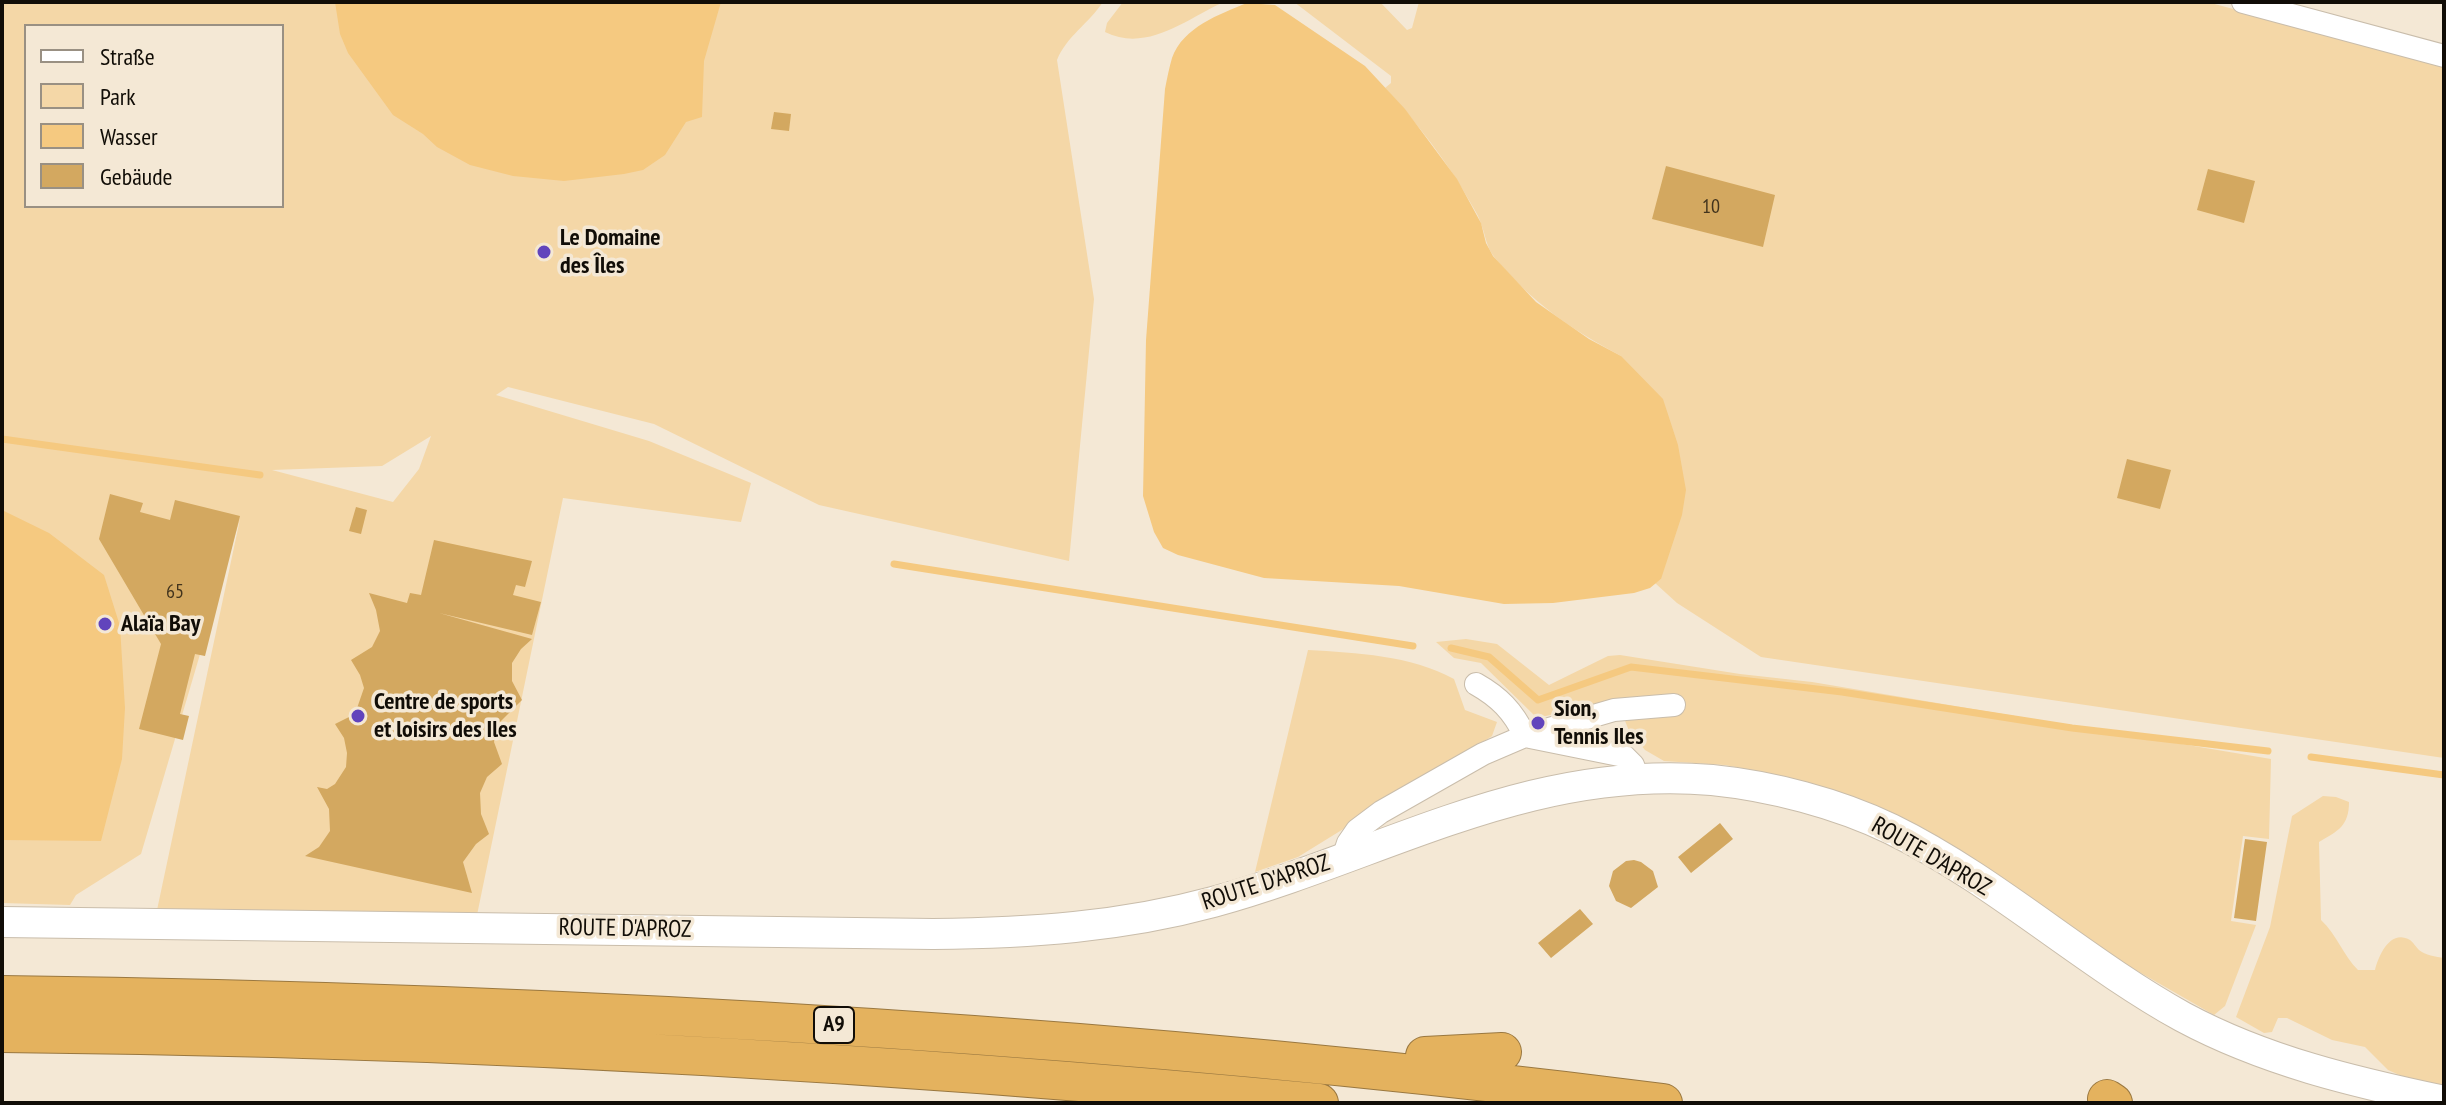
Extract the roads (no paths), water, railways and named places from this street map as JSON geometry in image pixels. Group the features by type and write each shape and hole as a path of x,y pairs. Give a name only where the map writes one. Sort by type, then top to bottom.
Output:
{"highway":[{"name":"A9","path":"2,995 336,1001 578,1011 981,1035 1345,1067 1663,1103"},
{"name":"A9","path":"2,1033 348,1039 640,1051 1002,1075 1319,1103"},
{"path":"1188,1052 1449,1056 1502,1052"}],"street":[{"path":"2243,2 2444,56"},
{"path":"1476,684 1494,695 1514,714 1525,736"},
{"path":"1343,858 1357,830 1381,812 1483,754 1525,736 1614,710 1674,705"},
{"path":"1525,736 1624,756 1633,765 1638,779"},
{"name":"ROUTE D'APROZ","path":"2,922 1028,933 1164,914 1228,897 1475,811 1544,791 1600,781 1713,780 1767,789 1831,806 1889,828 1952,864 2183,1017 2270,1056 2322,1073 2444,1101"}],"water":[{"path":"335,2 721,2 704,61 702,117 686,122 665,155 643,170 564,181 513,176 470,165 437,147 393,115 348,53 340,34"},
{"path":"1247,3 1275,5 1365,66 1405,109 1457,179 1481,223 1493,256 1536,302 1589,339 1621,356 1663,399 1678,445 1686,490 1682,515 1661,579 1650,588 1634,593 1553,603 1504,604 1399,586 1264,578 1178,555 1163,548 1154,532 1143,496 1146,340 1165,89 1172,58 1185,38 1204,23"},
{"path":"2,510 49,533 104,575 120,626 125,708 122,759 101,841 2,840"}],"waterway":[{"path":"2,439 260,475"},
{"path":"894,564 1413,646"},
{"path":"1451,648 1489,657 1538,700 1631,667 1842,692 2072,728 2268,751"},
{"path":"2311,757 2444,775"}],"place":[{"name":"Le Domaine des Îles","path":"544,252"},
{"name":"Alaïa Bay","path":"105,624"},
{"name":"Centre de sports et loisirs des Iles","path":"358,716"},
{"name":"Sion, Tennis Iles","path":"1538,723"}]}
